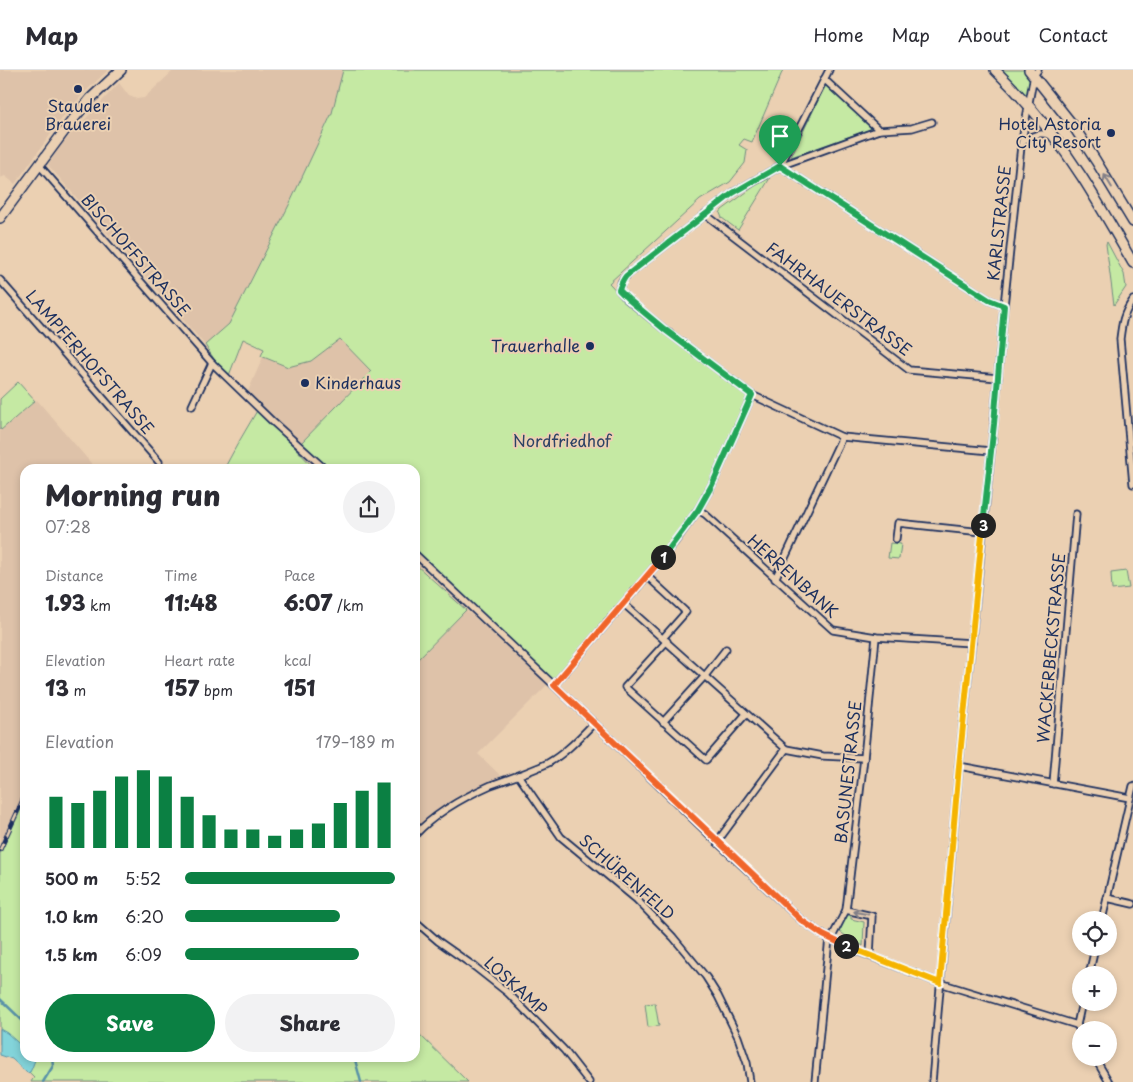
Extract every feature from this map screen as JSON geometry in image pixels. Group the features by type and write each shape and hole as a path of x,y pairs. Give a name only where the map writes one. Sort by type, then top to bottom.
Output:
{"main road":[{"path":"0,218 71,122 90,99 121,70"},
{"path":"994,70 1014,88 1053,136 1082,177 1133,263"},
{"path":"1034,72 1072,124 1133,222"}],"street":[{"path":"780,166 829,70"},
{"name":"KARLSTRASSE","path":"932,1082 959,766 1004,306 1022,143 1034,72"},
{"path":"824,78 879,130"},
{"path":"932,122 912,128 879,130 780,166 733,193 705,214 626,276 619,290 671,334 752,395 842,437 991,451"},
{"path":"1022,143 1037,134 1053,136"},
{"name":"BISCHOFFSTRASSE","path":"39,165 212,363 319,464"},
{"path":"780,166 989,300 1004,306"},
{"name":"FAHRHAUERSTRASSE","path":"705,214 909,370 998,378"},
{"name":"LAMPFERHOFSTRASSE","path":"0,280 159,462"},
{"path":"1133,300 1122,320 1120,339 1133,484"},
{"path":"192,406 212,363"},
{"path":"554,685 624,604 674,543 698,510 712,485 752,395"},
{"path":"775,579 842,437"},
{"name":"HERRENBANK","path":"698,510 705,514 833,630 876,637 972,643"},
{"name":"WACKERBECKSTRASSE","path":"1053,784 1076,514"},
{"path":"896,539 898,524 982,532"},
{"path":"420,559 801,920 847,947 940,983 1072,1023"},
{"path":"647,576 686,612 625,688 706,760 746,714"},
{"path":"624,604 786,749 823,756 864,758"},
{"name":"BASUNESTRASSE","path":"814,1082 830,938 846,910 876,637"},
{"path":"663,722 704,677 726,649"},
{"path":"420,829 456,803 491,785 549,762 577,740 594,723"},
{"path":"717,842 786,749"},
{"path":"959,766 1130,798"},
{"name":"SCHÜRENFELD","path":"518,775 561,837 637,900 673,937 706,977 721,1001 738,1037 747,1063 750,1082"},
{"path":"1104,911 1133,786"},
{"path":"1107,898 1133,904"},
{"path":"846,910 872,916 870,956"},
{"name":"LOSKAMP","path":"420,925 508,993 564,1050 589,1082"},
{"path":"1100,1066 1109,1082"}],"shaded area":[{"name":"Stauder Brauerei","path":"0,70 108,70 63,117 15,184 5,176 0,178"},
{"path":"174,70 343,70 332,113 289,205 229,324 205,345 48,165 62,144 119,83 129,96 137,99 144,98"},
{"name":"Kinderhaus","path":"340,339 371,371 300,444 246,396 263,357 288,367 311,361"},
{"path":"37,400 92,464 20,464 20,812 0,854 0,431"},
{"path":"466,610 549,683 478,754 501,776 453,799 420,824 420,657"}],"green space":[{"name":"Nordfriedhof","path":"343,70 783,70 752,142 744,139 739,145 747,150 745,163 730,182 700,200 609,283 629,304 676,341 751,395 711,484 697,509 672,542 554,682 420,558 420,464 320,464 300,444 371,371 340,339 311,361 288,367 261,356 264,349 243,339 228,378 205,345 229,324 289,205 332,113"},
{"path":"995,70 1028,70 1033,76 1028,103"},
{"path":"826,84 874,128 791,157"},
{"path":"770,178 738,230 722,218 720,213 722,210 755,186"},
{"path":"1107,242 1124,274 1126,287 1114,305 1106,244"},
{"path":"18,382 35,401 1,430 0,399"},
{"path":"258,409 310,464 227,464"},
{"path":"890,543 901,544 899,559 888,558"},
{"path":"420,569 466,610 420,657"},
{"path":"1126,571 1129,588 1112,590 1111,573"},
{"path":"20,812 20,1062 420,1062 420,1035 468,1082 31,1082 34,1077 0,1044 0,854"},
{"path":"847,913 851,914 851,919 864,922 863,946 838,931"},
{"path":"655,1003 659,1026 648,1027 645,1004"}],"water":[{"path":"0,1029 20,1045 20,1062 34,1062 30,1072 27,1073 12,1059 0,1055"}],"waterway":[{"path":"0,999 20,1018"},
{"path":"43,1082 53,1066 53,1062"},
{"path":"356,1062 361,1082"}],"railway":[{"path":"0,850 20,806"}],"place":[{"name":"Stauder Brauerei","path":"78,89"},
{"name":"Hotel Astoria City Resort","path":"1111,133"},
{"name":"Trauerhalle","path":"590,346"},
{"name":"Kinderhaus","path":"305,383"}],"route":[{"path":"780,166 989,300 1004,306 994,424 959,766 940,983 847,947 823,935 801,920 554,685 647,576 698,510 712,485 752,395 664,329 622,294 619,290 622,281 733,193 780,166"}]}
